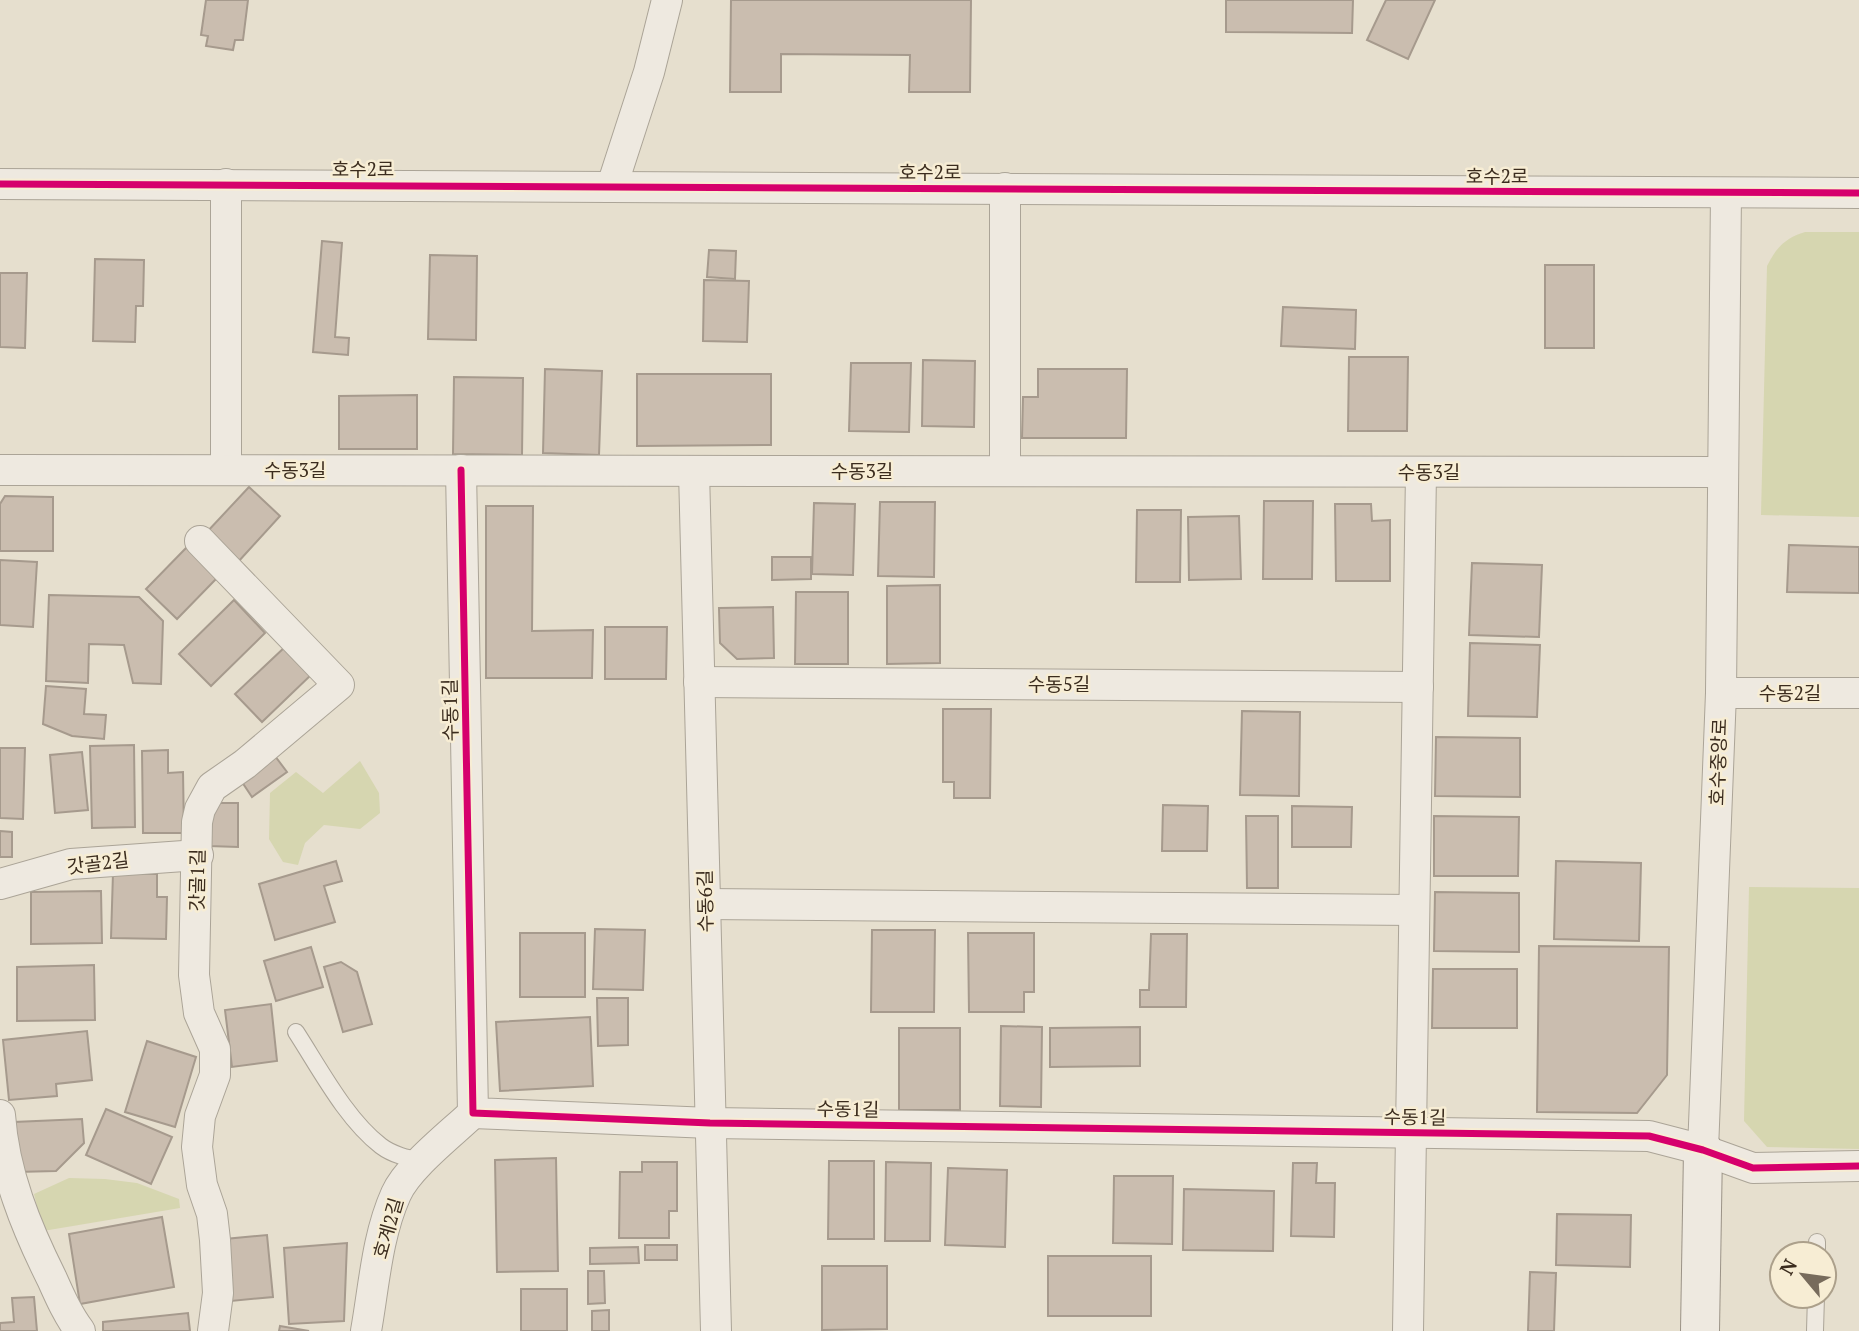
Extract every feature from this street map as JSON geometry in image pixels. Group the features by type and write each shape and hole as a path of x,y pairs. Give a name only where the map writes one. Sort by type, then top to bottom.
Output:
{"street":[{"path":"612,186 649,72 667,0"},
{"name":"호수2로","path":"0,184 1859,192"},
{"path":"226,184 226,470"},
{"path":"1005,188 1006,471"},
{"name":"호수중앙로","path":"1700,1331 1703,1150 1721,693 1727,193"},
{"name":"수동3길","path":"0,470 1723,472"},
{"name":"수동1길","path":"461,470 473,1112 710,1123 1649,1136 1703,1150 1753,1168 1859,1166"},
{"name":"수동6길","path":"694,471 716,1331"},
{"path":"1408,1331 1421,472"},
{"name":"갓골1길","path":"200,541 339,685 245,764 212,787 200,809 197,822 194,975 198,1013 215,1049 215,1075 200,1116 197,1147 202,1185 212,1214 215,1240 218,1293 213,1331"},
{"name":"수동5길","path":"699,682 1418,687"},
{"name":"수동2길","path":"1721,693 1859,693"},
{"name":"갓골2길","path":"0,884 71,864 198,855"},
{"path":"705,904 1414,910"},
{"name":"호계2길","path":"366,1331 382,1240 397,1192 422,1161 473,1112"},
{"path":"0,1115 9,1173 21,1210 71,1319 80,1331"}],"lane":[{"path":"296,1032 357,1121 382,1146 402,1157 422,1161"},
{"path":"1815,1331 1816,1310"}],"green space":[{"path":"1805,232 1859,232 1859,517 1761,515 1767,266 1782,244"},
{"path":"360,761 379,793 380,813 360,829 324,825 305,843 298,865 283,862 269,839 270,793 296,772 323,793"},
{"path":"1749,887 1859,888 1859,1149 1767,1147 1744,1121"},
{"path":"69,1178 137,1183 179,1199 180,1208 43,1231 34,1194"}],"building":[{"path":"206,0 248,0 243,40 235,40 233,50 206,46 208,36 201,35"},
{"path":"731,0 971,0 970,92 909,92 910,55 781,54 781,92 730,92"},
{"path":"1226,0 1353,0 1352,33 1226,32"},
{"path":"1386,0 1435,0 1408,59 1367,40"},
{"path":"322,241 342,243 335,337 349,338 348,355 313,352"},
{"path":"709,250 736,251 735,279 707,277"},
{"path":"430,255 477,256 476,340 428,339"},
{"path":"95,259 144,260 143,306 136,306 135,342 93,341"},
{"path":"1545,265 1594,265 1594,348 1545,348"},
{"path":"0,273 27,273 25,348 0,347"},
{"path":"704,280 749,281 747,342 703,341"},
{"path":"1283,307 1356,310 1355,349 1281,346"},
{"path":"1349,357 1408,357 1407,431 1348,431"},
{"path":"923,360 975,361 974,427 922,426"},
{"path":"851,363 911,363 909,432 849,431"},
{"path":"545,369 602,371 599,455 543,453"},
{"path":"1038,369 1127,369 1126,438 1022,438 1023,397 1038,397"},
{"path":"637,374 771,374 771,445 637,446"},
{"path":"454,377 523,378 522,455 453,454"},
{"path":"417,395 417,449 339,449 339,396"},
{"path":"249,487 280,516 238,562 206,533"},
{"path":"5,496 53,497 53,551 0,551 0,504"},
{"path":"1264,501 1313,501 1312,579 1263,579"},
{"path":"880,502 935,502 934,577 878,576"},
{"path":"814,503 855,504 853,575 812,574"},
{"path":"1335,504 1371,504 1372,521 1390,520 1390,581 1336,581"},
{"path":"486,506 533,506 532,631 593,630 592,678 486,678"},
{"path":"1137,510 1181,510 1180,582 1136,582"},
{"path":"1239,516 1241,579 1189,580 1188,517"},
{"path":"1789,545 1859,547 1859,593 1787,592"},
{"path":"187,547 217,578 177,619 146,589"},
{"path":"772,557 811,557 811,579 772,580"},
{"path":"0,560 37,562 33,627 0,625"},
{"path":"1472,563 1542,565 1539,637 1469,635"},
{"path":"940,585 940,663 887,664 887,586"},
{"path":"796,592 848,592 848,664 795,664"},
{"path":"49,595 139,597 163,621 161,684 133,683 124,645 89,644 88,683 46,681"},
{"path":"234,600 265,633 211,686 179,654"},
{"path":"773,607 774,658 737,659 720,643 719,608"},
{"path":"605,627 667,627 666,679 605,679"},
{"path":"1470,643 1540,645 1537,717 1468,716"},
{"path":"286,646 312,674 262,722 235,694"},
{"path":"46,686 86,689 84,714 106,715 104,739 72,736 43,724"},
{"path":"943,709 991,709 990,798 954,798 954,782 943,782"},
{"path":"1242,711 1300,712 1299,796 1240,795"},
{"path":"1436,737 1520,738 1520,797 1435,796"},
{"path":"134,745 135,827 92,828 90,746"},
{"path":"0,748 25,748 23,819 0,818"},
{"path":"168,750 168,773 183,772 184,833 143,833 142,751"},
{"path":"82,752 88,810 55,813 50,755"},
{"path":"272,752 287,772 252,797 238,776"},
{"path":"210,803 238,803 238,847 209,846"},
{"path":"1163,805 1208,806 1207,851 1162,851"},
{"path":"1292,806 1352,807 1351,847 1292,847"},
{"path":"1246,816 1278,816 1278,888 1247,888"},
{"path":"1434,816 1519,817 1518,876 1434,876"},
{"path":"0,831 12,832 12,857 0,857"},
{"path":"336,861 342,881 324,886 335,922 275,940 259,884"},
{"path":"1556,861 1641,863 1639,941 1554,939"},
{"path":"113,873 157,874 157,897 167,897 166,939 111,938"},
{"path":"101,891 102,943 31,944 31,892"},
{"path":"1435,892 1519,893 1519,952 1434,951"},
{"path":"595,929 645,930 643,990 593,989"},
{"path":"872,930 935,930 934,1012 871,1012"},
{"path":"520,933 585,933 585,997 520,997"},
{"path":"968,933 1034,933 1034,992 1024,992 1024,1012 969,1012"},
{"path":"1151,934 1187,934 1186,1007 1140,1007 1140,990 1149,990"},
{"path":"1539,946 1669,947 1667,1075 1637,1113 1537,1112"},
{"path":"311,947 323,987 276,1001 264,961"},
{"path":"341,962 357,972 372,1024 343,1032 324,967"},
{"path":"94,965 95,1020 17,1021 17,967"},
{"path":"1433,969 1517,969 1517,1028 1432,1028"},
{"path":"597,998 628,998 628,1045 598,1046"},
{"path":"271,1004 277,1061 232,1067 225,1010"},
{"path":"590,1017 593,1086 500,1091 496,1022"},
{"path":"1001,1026 1042,1027 1041,1107 1000,1106"},
{"path":"1140,1027 1140,1066 1050,1067 1050,1028"},
{"path":"899,1028 960,1028 960,1110 899,1110"},
{"path":"87,1031 92,1080 56,1084 57,1096 9,1100 3,1040"},
{"path":"147,1041 196,1057 175,1127 125,1112"},
{"path":"106,1109 172,1137 151,1184 86,1155"},
{"path":"82,1119 84,1143 56,1171 16,1172 14,1122"},
{"path":"556,1158 558,1271 497,1272 495,1160"},
{"path":"829,1161 874,1161 874,1239 828,1239"},
{"path":"642,1162 677,1162 677,1211 669,1211 669,1238 619,1238 620,1172 642,1172"},
{"path":"886,1162 931,1163 930,1241 885,1241"},
{"path":"1293,1163 1317,1163 1316,1183 1335,1183 1334,1237 1291,1236"},
{"path":"948,1168 1007,1170 1005,1247 945,1245"},
{"path":"1114,1176 1173,1176 1172,1244 1113,1243"},
{"path":"1184,1189 1274,1191 1273,1251 1183,1250"},
{"path":"1557,1214 1631,1215 1630,1267 1556,1265"},
{"path":"162,1217 174,1287 80,1304 69,1234"},
{"path":"267,1235 273,1297 231,1301 225,1239"},
{"path":"347,1243 344,1321 289,1324 284,1248"},
{"path":"645,1245 677,1245 677,1260 645,1260"},
{"path":"638,1247 639,1263 590,1264 590,1248"},
{"path":"1048,1256 1151,1256 1151,1316 1048,1316"},
{"path":"822,1266 887,1266 887,1329 822,1330"},
{"path":"588,1271 604,1271 605,1303 588,1304"},
{"path":"1530,1272 1556,1273 1554,1331 1528,1331"},
{"path":"521,1289 567,1289 567,1331 521,1331"},
{"path":"34,1297 37,1331 0,1331 0,1323 14,1322 12,1298"},
{"path":"609,1310 609,1331 592,1331 592,1311"},
{"path":"188,1313 190,1331 103,1331 103,1322"},
{"path":"280,1326 309,1331 279,1331"}],"cycle path":[{"path":"0,184 1859,193"},
{"path":"461,470 473,1113 710,1123 1649,1136 1703,1150 1753,1168 1859,1166"}]}
